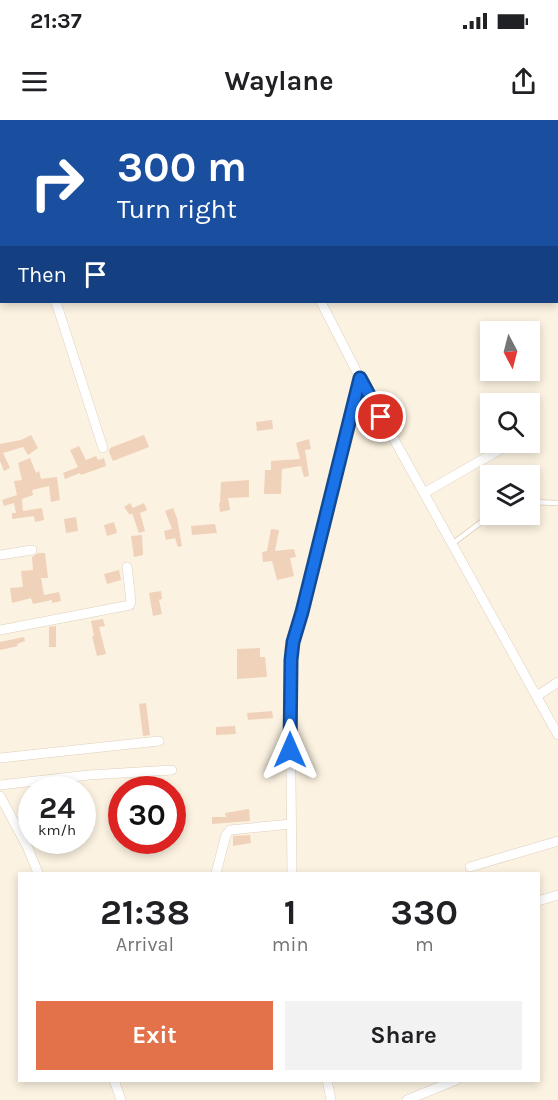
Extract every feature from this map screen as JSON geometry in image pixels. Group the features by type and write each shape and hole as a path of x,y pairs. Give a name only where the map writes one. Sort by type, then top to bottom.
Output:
{"street":[{"path":"56,303 103,448"},
{"path":"322,303 360,378 556,729"},
{"path":"292,872 290,689 293,642 360,378"},
{"path":"424,493 494,453"},
{"path":"0,555 32,550"},
{"path":"0,630 129,606 131,601 127,567"},
{"path":"537,696 558,682"},
{"path":"0,758 159,741"},
{"path":"0,785 89,775 172,770"},
{"path":"0,796 27,846 38,872"},
{"path":"216,872 226,835 230,830 291,824"},
{"path":"470,867 558,842"},
{"path":"540,900 558,895"},
{"path":"115,1082 121,1100"},
{"path":"327,1082 331,1100"},
{"path":"407,1100 451,1082"}],"lane":[{"path":"540,502 558,503"},
{"path":"452,544 480,523"}],"building":[{"path":"272,420 273,429 257,431 256,422"},
{"path":"31,435 38,448 28,455 23,447 3,453 10,468 4,471 0,461 0,444 21,440"},
{"path":"144,435 149,447 113,461 109,452 110,448"},
{"path":"309,439 311,449 305,450 309,476 304,477 301,466 282,469 281,494 264,494 265,470 271,470 271,461 300,459 296,443"},
{"path":"79,446 86,460 96,456 98,460 104,458 106,466 65,479 63,473 78,467 70,450"},
{"path":"30,458 36,473 39,471 41,479 57,477 60,500 51,502 49,486 32,490 33,495 22,499 23,511 42,508 44,520 35,522 34,516 12,519 12,513 16,513 14,503 4,506 2,500 17,495 14,481 22,480 18,463"},
{"path":"249,480 249,497 228,498 230,510 220,512 221,482"},
{"path":"130,503 133,508 144,503 147,510 140,513 145,531 139,533 132,513 130,515 124,507"},
{"path":"173,508 182,546 178,547 175,538 166,540 164,531 172,529 165,511"},
{"path":"76,517 78,531 66,533 64,519"},
{"path":"114,522 117,533 107,536 104,525"},
{"path":"215,524 217,533 192,535 191,526"},
{"path":"271,529 279,530 275,551 294,549 296,557 290,558 294,576 277,580 272,561 263,562 262,552 267,551"},
{"path":"142,535 143,555 134,557 131,536"},
{"path":"38,553 45,553 48,578 41,578 44,595 59,592 61,601 52,603 52,600 33,604 31,598 12,603 10,588 23,587 21,571 33,570 32,557"},
{"path":"119,570 121,580 107,584 104,574"},
{"path":"161,591 162,599 159,600 162,614 153,616 149,593"},
{"path":"103,619 105,626 99,627 106,654 97,656 91,621"},
{"path":"56,626 56,647 49,647 49,627"},
{"path":"24,637 25,641 17,644 18,646 0,650 0,642"},
{"path":"260,648 260,657 265,657 267,677 237,679 237,649"},
{"path":"146,703 150,735 143,736 139,704"},
{"path":"272,711 273,718 248,720 247,713"},
{"path":"235,726 236,734 216,735 216,727"},
{"path":"249,809 250,821 212,824 212,817 226,817 225,813"},
{"path":"250,835 251,843 233,846 233,836"}],"route":[{"path":"290,750 293,642 360,378 381,417"}]}
